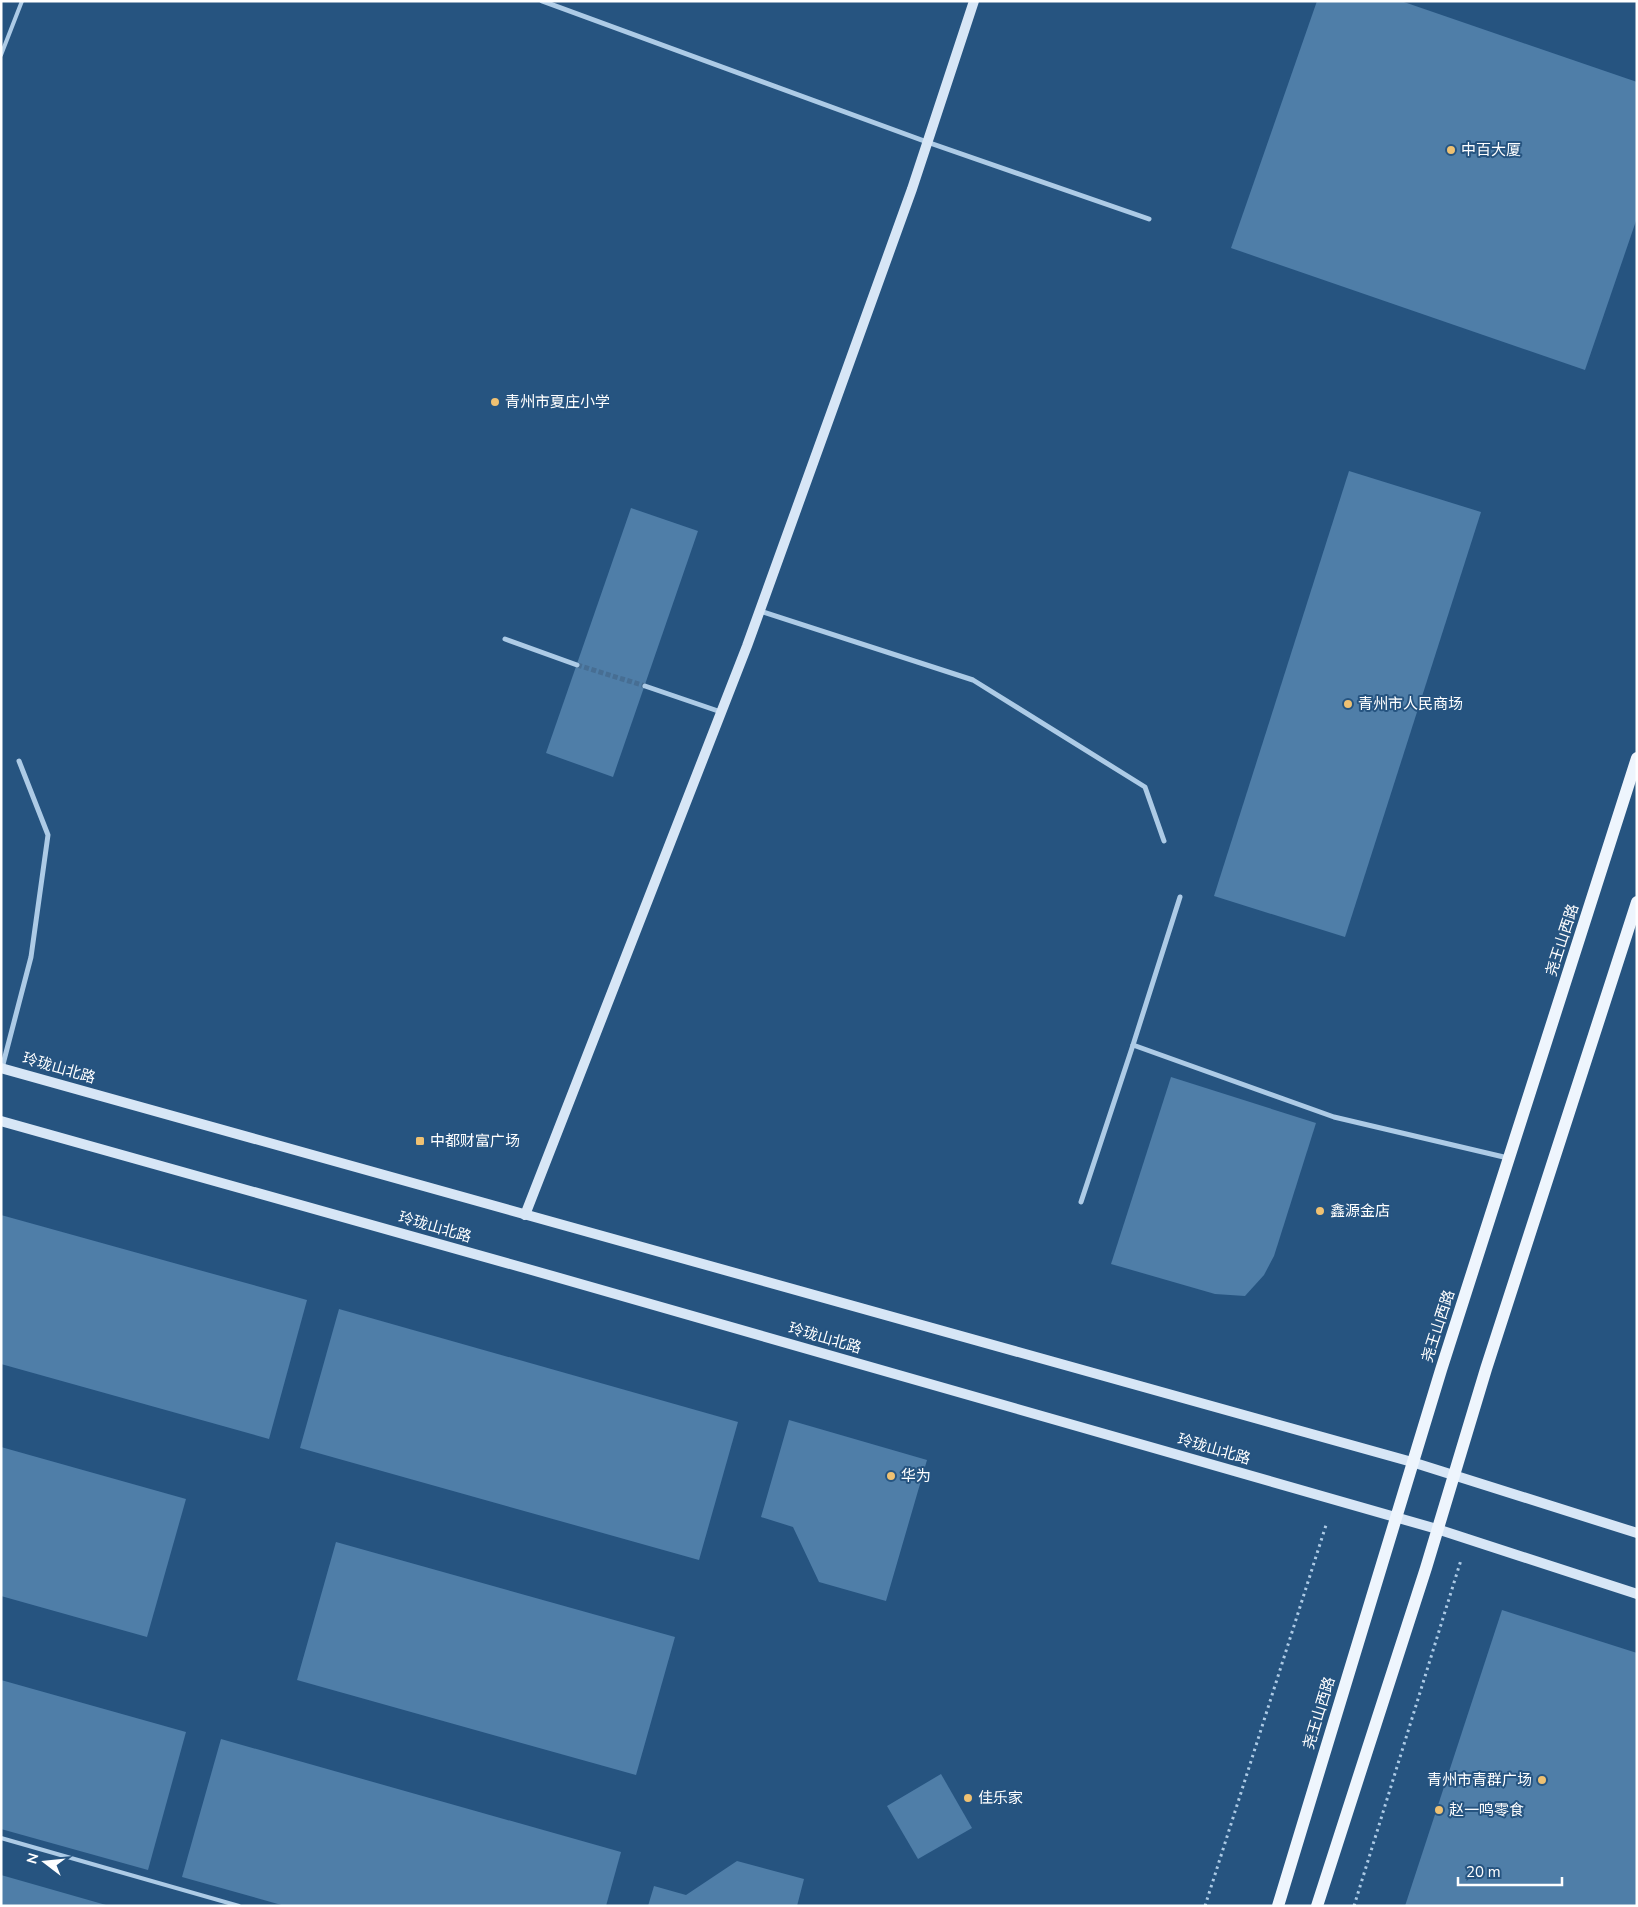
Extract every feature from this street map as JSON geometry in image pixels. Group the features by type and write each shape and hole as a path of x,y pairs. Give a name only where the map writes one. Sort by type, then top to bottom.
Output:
{"main road":[{"path":"525,1215 760,611 912,189 974,1"},
{"name":"尧王山西路","path":"1278,1906 1412,1462 1637,758"},
{"path":"1317,1906 1637,902"},
{"name":"玲珑山北路","path":"2,1068 1412,1462 1637,1533"},
{"name":"玲珑山北路","path":"1,1121 548,1274 1396,1517 1637,1594"}],"street":[{"path":"542,1 927,142 1149,218"},
{"path":"760,611 973,680 1145,788 1164,841"},
{"path":"505,639 577,665"},
{"path":"645,686 722,712"},
{"path":"2,1068 31,957 48,835 20,761"},
{"path":"1081,1202 1134,1045 1180,897"},
{"path":"1134,1045 1334,1117 1509,1158"}],"lane":[{"path":"1,55 22,1"},
{"path":"1,1838 239,1906"}],"path":[{"path":"1205,1906 1335,1500"},
{"path":"1354,1906 1468,1539"}],"building":[{"name":"中百大厦","path":"1317,1 1401,1 1637,82 1637,218 1585,370 1231,248"},
{"name":"青州市人民商场","path":"1349,471 1481,512 1345,937 1214,896"},
{"path":"631,508 698,531 613,777 546,753"},
{"path":"1171,1077 1316,1123 1274,1256 1264,1275 1245,1296 1215,1294 1111,1264"},
{"path":"1,1215 307,1300 269,1439 1,1364"},
{"path":"339,1309 738,1422 699,1560 300,1448"},
{"path":"789,1420 927,1460 886,1601 819,1582 793,1527 761,1517"},
{"path":"1,1447 186,1499 147,1637 1,1596"},
{"path":"336,1542 675,1637 636,1775 297,1680"},
{"name":"青州市青群广场","path":"1502,1610 1637,1653 1637,1906 1405,1906"},
{"path":"1,1680 186,1732 148,1870 1,1829"},
{"path":"221,1739 621,1852 606,1906 285,1906 182,1877"},
{"path":"941,1774 972,1828 918,1859 887,1806"},
{"path":"737,1861 804,1879 797,1906 648,1906 654,1886 686,1895"},
{"path":"1,1875 106,1905 106,1906 1,1906"}],"tunnel":[{"path":"577,665 645,686"}],"place":[{"name":"中百大厦","path":"1451,150"},
{"name":"青州市夏庄小学","path":"495,402"},
{"name":"青州市人民商场","path":"1348,704"},
{"name":"中都财富广场","path":"420,1141"},
{"name":"鑫源金店","path":"1320,1211"},
{"name":"华为","path":"891,1476"},
{"name":"青州市青群广场","path":"1542,1780"},
{"name":"佳乐家","path":"968,1798"},
{"name":"赵一鸣零食","path":"1439,1810"}]}
